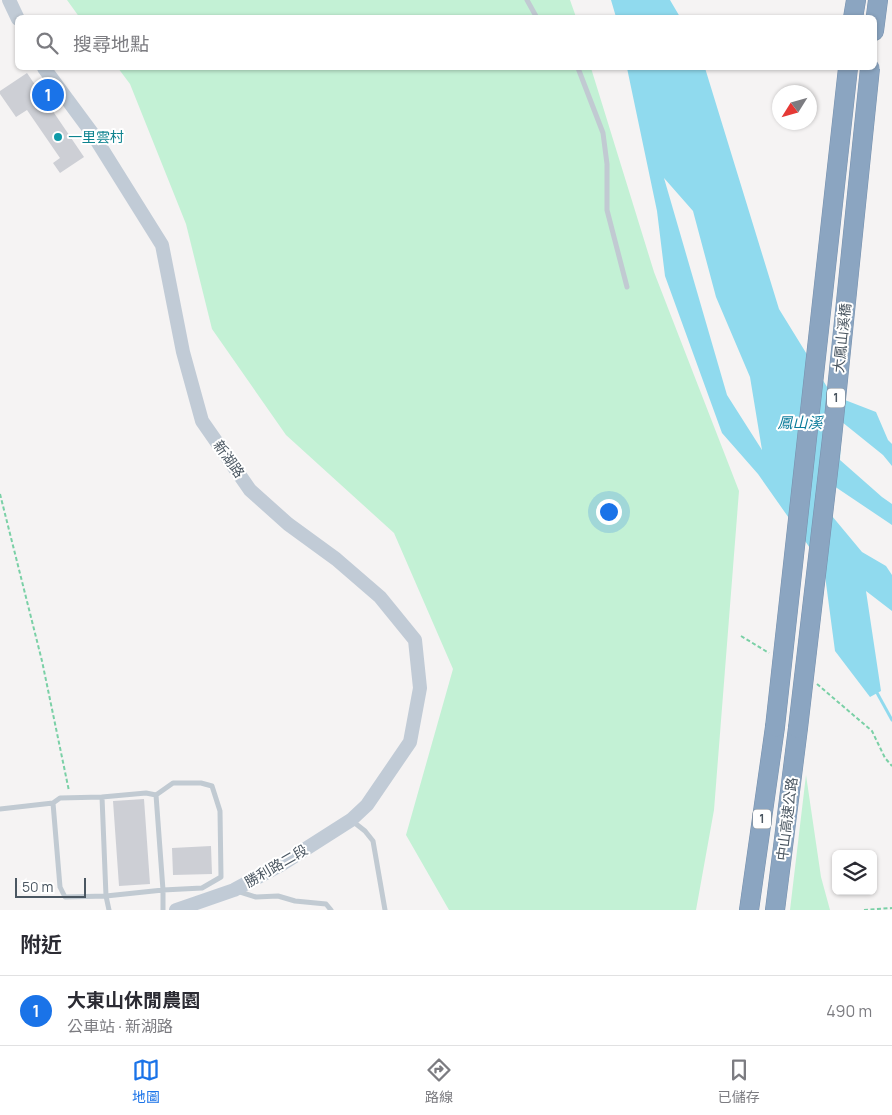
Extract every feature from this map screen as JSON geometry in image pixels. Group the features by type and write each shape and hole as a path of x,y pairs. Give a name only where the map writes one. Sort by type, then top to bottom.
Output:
{"highway":[{"path":"854,15 856,0"},
{"path":"876,15 878,0"},
{"name":"大鳳山溪橋","path":"775,728 848,70"},
{"name":"大鳳山溪橋","path":"798,728 832,438 870,70"},
{"name":"中山高速公路","path":"750,910 775,728"},
{"name":"中山高速公路","path":"775,910 798,728"}],"main road":[{"path":"8,0 16,15"},
{"name":"新湖路","path":"45,70 92,133 162,245 183,352 202,421 250,490 288,524 336,559 380,597 415,640 420,688 410,742 367,805"},
{"name":"勝利路二段","path":"176,910 234,890 282,864 351,820 367,805"}],"lane":[{"path":"527,0 535,15"},
{"path":"579,70 602,133 607,164 607,210 627,287"},
{"path":"0,809 53,803 60,798 146,793 156,795 173,783 201,783 212,786 220,811 221,877 202,888 106,896 65,897 60,887 53,803"},
{"path":"156,795 163,910"},
{"path":"102,797 106,896 109,910"},
{"path":"351,820 365,830 373,841 384,910"},
{"path":"234,890 256,897 278,896 295,901 326,904 331,910"}],"path":[{"path":"0,494 42,660 70,798"},
{"path":"816,683 872,731 892,766"},
{"path":"864,910 892,908"}],"green space":[{"path":"67,0 570,0 575,15 78,15"},
{"path":"120,70 592,70 654,272 739,491 714,810 696,910 449,910 406,835 453,669 394,533 286,435 212,329 186,224 130,84"},
{"path":"806,775 821,877 830,910 790,910"}],"water":[{"path":"611,0 670,0 679,15 615,15"},
{"name":"鳳山溪","path":"627,70 706,70 779,309 832,395 876,412 888,440 892,444 892,466 883,455 842,422 840,460 892,504 892,525 834,486 832,516 862,552 886,566 892,575 892,611 866,591 881,691 870,697 835,651 824,568 758,474 722,433 665,276 657,211","holes":["664,178 693,211 716,297 750,377 762,450 727,395"]}],"building":[{"name":"一里雲村","path":"27,73 84,157 60,173 53,163 60,158 27,110 16,117 0,94 0,91"},
{"path":"144,799 150,884 119,886 113,801"},
{"path":"211,846 212,874 173,875 172,848"}],"waterway":[{"path":"876,691 892,720"}],"place":[{"name":"大東山休閒農園","path":"48,95"},
{"name":"一里雲村","path":"58,137"}]}
